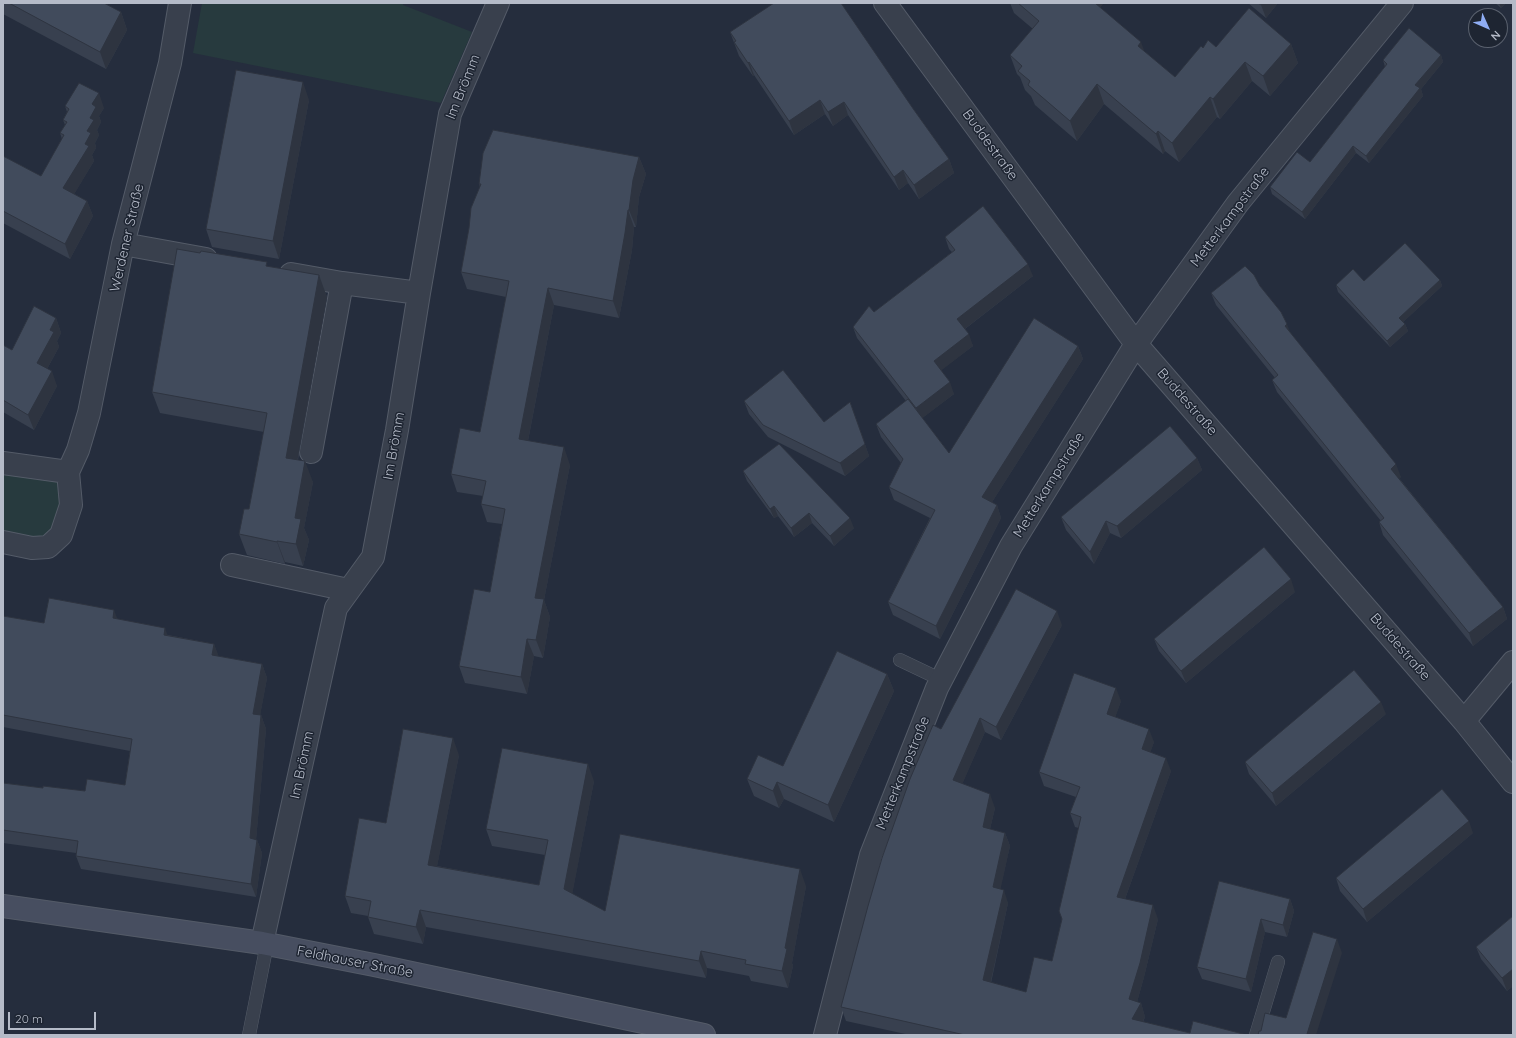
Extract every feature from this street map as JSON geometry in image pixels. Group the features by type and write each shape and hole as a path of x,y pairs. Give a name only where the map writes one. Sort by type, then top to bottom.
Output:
{"street":[{"name":"Werdener Straße","path":"68,472 78,450 89,413 124,244 170,63 180,3"},
{"name":"Im Brömm","path":"265,943 336,608 373,557 397,430 450,114 498,3"},
{"name":"Buddestraße","path":"885,3 1136,344 1464,720 1513,782"},
{"name":"Metterkampstraße","path":"825,1035 871,855 942,680 1011,546 1136,344 1238,203 1402,3"},
{"path":"124,244 224,262"},
{"path":"269,270 342,283 419,293"},
{"path":"311,452 342,283"},
{"path":"3,463 68,472 72,505 61,535 48,546 32,548 3,542"},
{"path":"232,565 348,590"},
{"path":"1464,720 1513,662"},
{"name":"Feldhauser Straße","path":"3,906 265,943 704,1035"}],"lane":[{"path":"900,660 942,680"},
{"path":"249,1035 265,943"},
{"path":"1256,1035 1278,962"}],"green space":[{"path":"202,3 404,3 403,5 472,32 441,103 193,53"},
{"path":"3,463 68,472 61,535 3,542"}],"building":[{"path":"9,3 104,3 121,12 100,52"},
{"path":"774,3 841,3 949,159 914,185 903,170 894,177 844,102 828,112 820,100 789,121 734,42 736,41 730,32"},
{"path":"1018,3 1095,3 1141,42 1138,46 1175,77 1201,46 1203,48 1208,40 1216,47 1249,8 1291,44 1263,76 1245,62 1213,99 1210,97 1172,143 1158,131 1156,134 1097,84 1070,121 1028,85 1030,81 1018,71 1022,66 1010,55 1039,21"},
{"path":"1409,28 1441,55 1415,85 1420,88 1366,156 1353,146 1302,212 1270,187 1297,152 1310,162 1387,64 1383,60"},
{"path":"236,70 303,82 273,241 206,229"},
{"path":"79,83 99,93 92,104 96,107 90,118 94,120 87,131 91,133 85,144 89,146 63,188 87,201 65,244 3,211 3,156 41,176 64,135 60,133 67,122 63,120 69,109 65,106"},
{"path":"493,130 639,157 633,180 613,301 548,288 519,439 564,447 535,598 544,599 536,640 527,639 521,677 459,666 474,589 490,592 505,509 481,504 486,481 451,474 460,428 480,432 509,281 461,272 471,208 481,184 479,184 483,153"},
{"path":"983,206 1028,264 957,319 969,334 934,361 950,382 916,408 853,327 869,306 874,312 955,250 945,237"},
{"path":"1405,243 1440,280 1399,318 1405,324 1387,341 1336,285 1353,269 1364,281"},
{"path":"177,249 200,253 201,251 267,262 266,266 319,275 286,458 305,461 295,518 301,519 296,544 277,542 239,534 244,509 249,509 267,413 152,392"},
{"path":"1245,266 1254,275 1260,286 1281,312 1287,324 1285,326 1396,464 1391,469 1503,607 1469,633 1379,522 1384,518 1272,380 1278,375 1211,293"},
{"path":"34,306 56,318 50,330 54,332 37,363 52,371 28,415 3,400 3,345 12,350"},
{"path":"1034,318 1078,346 982,497 997,505 936,626 888,602 935,510 889,487 903,459 876,424 908,399 949,453"},
{"path":"783,370 824,422 850,402 865,444 840,463 763,425 744,401"},
{"path":"1170,426 1197,458 1117,526 1106,521 1090,552 1061,517"},
{"path":"779,444 850,518 830,536 809,513 791,528 774,506 770,509 743,471"},
{"path":"1264,547 1291,579 1181,671 1154,639"},
{"path":"1016,589 1057,611 996,727 980,718 953,780 990,794 983,827 1005,833 993,887 1004,890 983,980 1026,992 1034,957 1052,961 1062,919 1059,911 1081,817 1070,813 1080,787 1039,772 1074,673 1116,688 1107,714 1149,729 1142,749 1166,758 1117,897 1153,905 1140,963 1129,999 1141,1003 1132,1019 1190,1033 1193,1021 1247,1035 965,1035 841,1007 882,858 910,779 933,725 941,729"},
{"path":"49,598 114,610 113,618 165,628 164,635 214,644 212,655 262,664 253,714 261,715 250,838 257,840 251,884 76,856 78,841 3,830 3,783 85,791 87,779 125,785 132,739 3,715 3,616 44,623"},
{"path":"837,651 887,674 828,805 777,782 773,791 747,779 758,755 783,766"},
{"path":"1354,670 1381,702 1272,793 1245,762"},
{"path":"403,729 453,738 428,865 539,885 548,840 486,829 502,748 588,764 564,889 605,911 620,834 800,869 782,971 745,964 746,960 701,951 699,961 420,910 416,927 368,917 371,901 345,896 359,818 386,823"},
{"path":"1442,789 1469,821 1363,909 1336,878"},
{"path":"1219,881 1290,899 1283,925 1261,919 1246,979 1197,967"},
{"path":"1513,916 1513,969 1502,978 1476,947"},
{"path":"1313,932 1337,939 1307,1034 1311,1035 1258,1035 1259,1031 1261,1031 1265,1013 1286,1018"}]}
